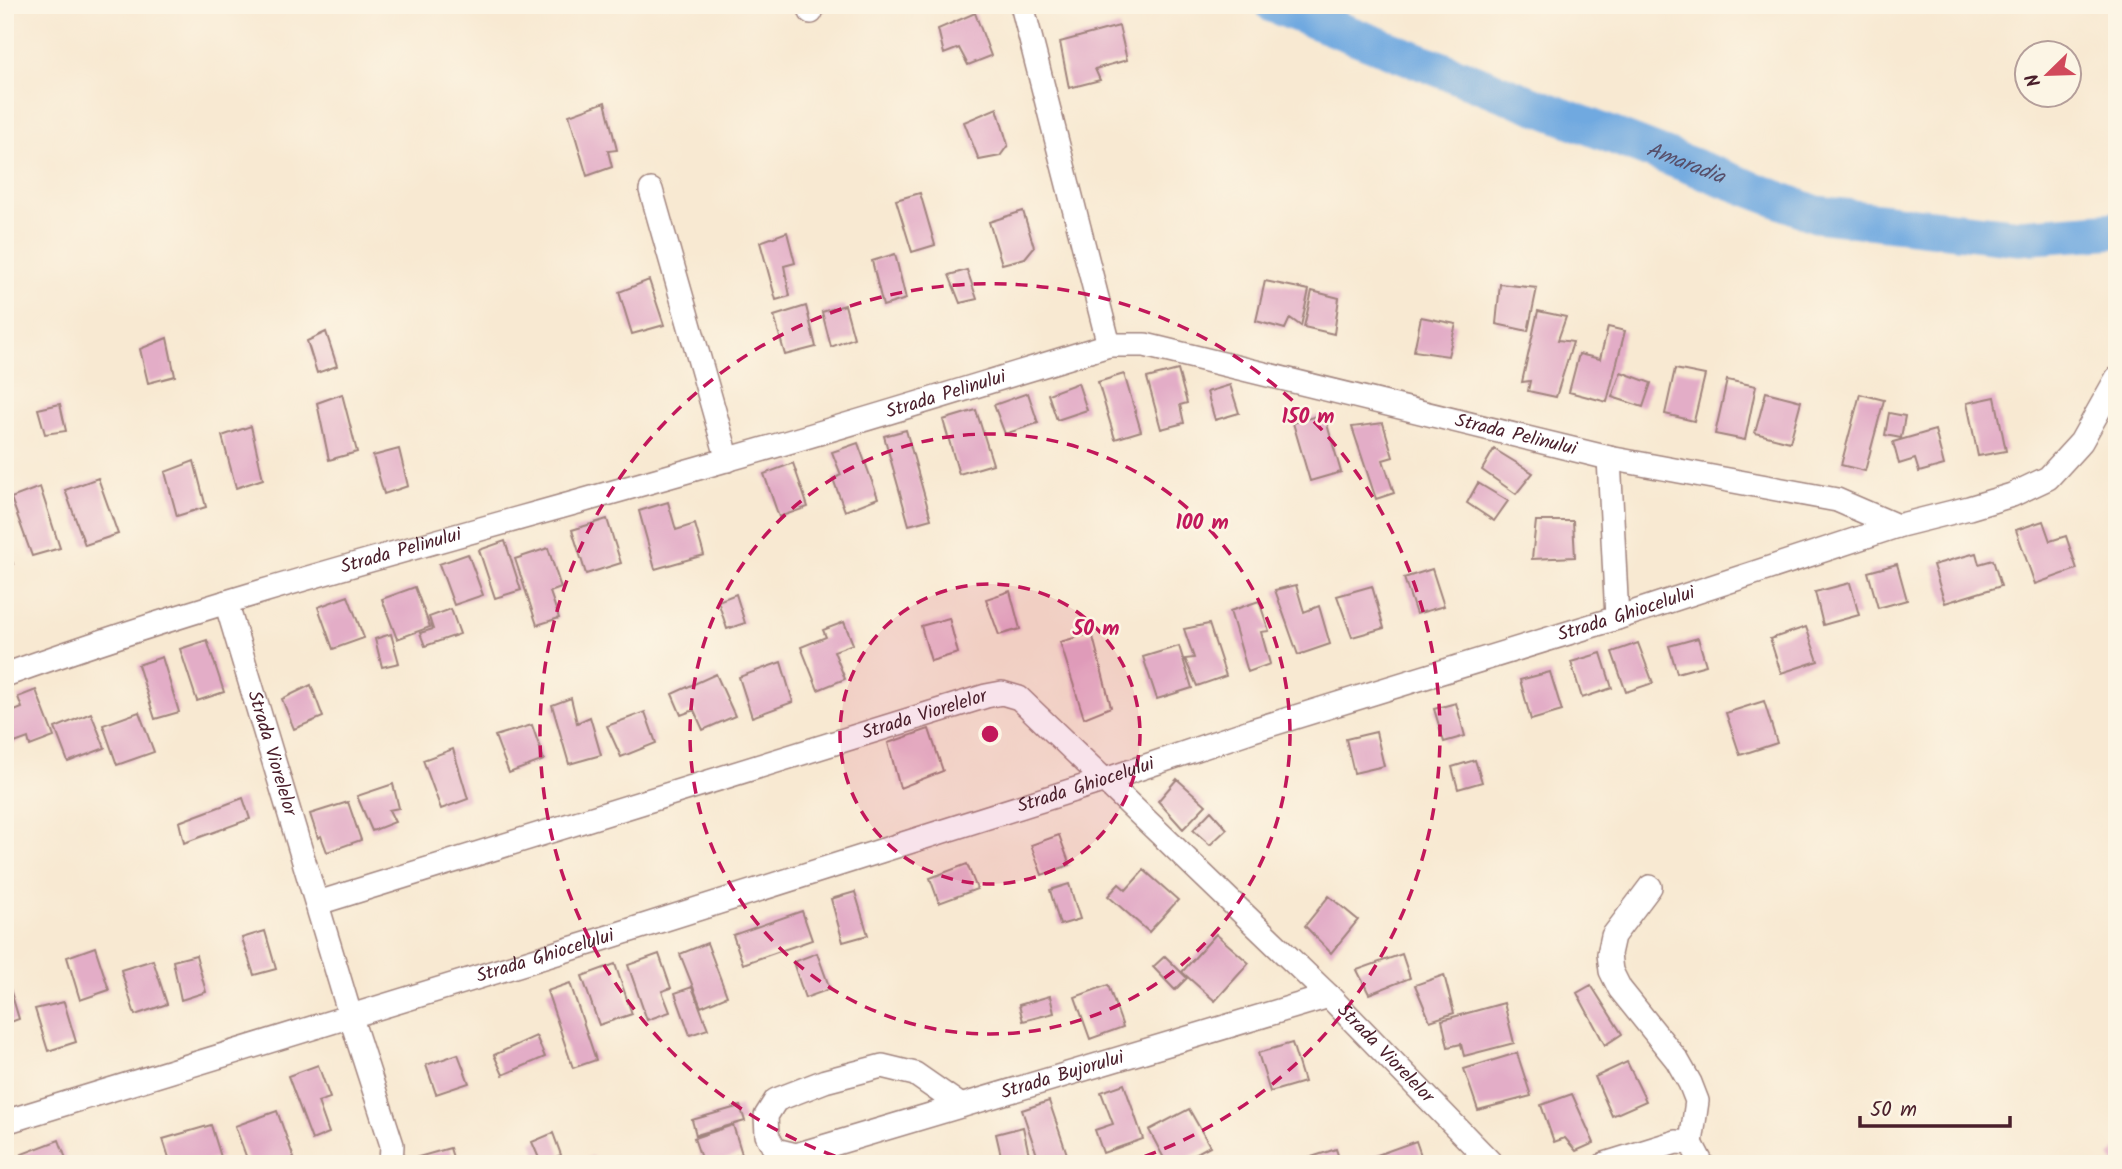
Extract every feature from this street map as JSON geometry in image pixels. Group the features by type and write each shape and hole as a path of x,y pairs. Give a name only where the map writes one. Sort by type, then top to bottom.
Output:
{"street":[{"path":"1022,5 1109,345"},
{"path":"651,190 728,460"},
{"name":"Strada Pelinului","path":"5,675 102,640 226,602 728,460 1109,345 1145,345 1609,458 1837,500 1897,526"},
{"name":"Strada Ghiocelului","path":"5,1122 351,1018 1105,780 1253,730 1618,618 1897,526 2011,495 2048,478 2081,442 2117,378"},
{"path":"1609,458 1618,618"},
{"name":"Strada Viorelelor","path":"226,602 392,1145 391,1164"},
{"name":"Strada Viorelelor","path":"318,903 1002,693 1019,698 1105,780 1329,996 1492,1164"},
{"path":"1650,887 1613,936 1609,954 1611,971 1620,989 1677,1060 1690,1083 1697,1101 1691,1143 1702,1164"},
{"name":"Strada Bujorului","path":"961,1106 915,1074 882,1066 825,1081 776,1100 766,1116 767,1135 775,1150 796,1155 961,1106 1329,996"},
{"path":"1605,1164 1676,1142 1691,1143"}],"building":[{"path":"975,13 991,56 968,65 959,48 944,54 938,29"},
{"path":"1119,26 1127,60 1095,69 1100,80 1069,88 1060,42"},
{"path":"605,102 617,150 608,151 612,167 587,176 569,115"},
{"path":"997,108 1008,145 1000,156 979,160 964,122"},
{"path":"920,193 935,245 912,252 896,200"},
{"path":"1023,211 1034,247 1025,258 1002,264 989,222"},
{"path":"787,232 795,263 784,266 790,296 776,300 760,242"},
{"path":"895,254 906,299 883,306 872,261"},
{"path":"967,270 977,299 960,303 949,275"},
{"path":"649,280 664,325 632,334 619,292"},
{"path":"1265,281 1309,290 1301,326 1290,318 1285,329 1256,321"},
{"path":"1500,284 1537,288 1528,331 1496,324"},
{"path":"1312,291 1339,298 1334,334 1304,327"},
{"path":"845,305 854,338 831,347 822,312"},
{"path":"806,306 816,347 785,355 774,316"},
{"path":"1538,311 1566,317 1558,340 1573,342 1556,397 1528,391 1530,381 1522,382"},
{"path":"1421,317 1456,324 1448,356 1414,351"},
{"path":"1608,327 1625,331 1607,402 1569,392 1579,354 1600,359"},
{"path":"326,332 337,366 317,373 307,341"},
{"path":"167,338 175,376 148,383 140,349"},
{"path":"1675,369 1705,375 1694,421 1665,414"},
{"path":"1178,370 1187,403 1180,405 1184,423 1161,429 1147,378"},
{"path":"1621,372 1651,383 1643,407 1612,397"},
{"path":"1124,374 1141,431 1115,439 1098,382"},
{"path":"1727,380 1756,386 1745,440 1715,434"},
{"path":"1078,383 1087,410 1057,420 1048,394"},
{"path":"1230,385 1239,413 1215,420 1207,392"},
{"path":"1766,392 1801,401 1790,442 1755,433"},
{"path":"1028,393 1038,423 1005,434 994,405"},
{"path":"342,394 357,452 329,460 317,403"},
{"path":"1860,394 1884,400 1865,471 1841,465"},
{"path":"1995,397 2006,451 1978,456 1967,403"},
{"path":"60,404 66,431 45,434 38,409"},
{"path":"976,410 993,464 959,474 943,420"},
{"path":"1889,413 1905,416 1901,438 1885,435"},
{"path":"1324,414 1341,472 1310,481 1293,423"},
{"path":"1383,423 1393,457 1383,460 1394,493 1376,499 1352,427"},
{"path":"251,426 263,479 236,488 222,436"},
{"path":"906,430 931,519 909,525 884,436"},
{"path":"1935,430 1944,465 1919,472 1915,459 1899,464 1893,442"},
{"path":"858,443 878,498 845,511 833,479 841,475 832,452"},
{"path":"399,449 408,486 384,494 373,456"},
{"path":"1494,449 1533,473 1516,494 1482,470"},
{"path":"194,461 206,507 177,516 165,472"},
{"path":"793,463 808,507 779,517 764,474"},
{"path":"98,478 118,534 85,545 65,490"},
{"path":"1478,483 1508,501 1494,521 1467,503"},
{"path":"40,487 60,548 32,556 11,498"},
{"path":"668,502 676,530 695,524 704,555 655,569 639,511"},
{"path":"607,519 621,563 586,574 572,530"},
{"path":"1536,521 1573,521 1575,557 1532,559"},
{"path":"2043,521 2050,541 2066,536 2077,569 2035,584 2016,530"},
{"path":"505,541 521,590 495,598 479,550"},
{"path":"5,544 13,564 5,567"},
{"path":"548,548 561,588 550,592 559,618 537,625 515,559"},
{"path":"1976,553 1979,564 1993,560 2001,586 1945,603 1933,565"},
{"path":"468,554 483,595 454,605 439,564"},
{"path":"1897,564 1907,600 1878,608 1868,572"},
{"path":"1432,569 1444,606 1416,614 1404,578"},
{"path":"1850,583 1859,615 1823,625 1815,592"},
{"path":"1296,585 1304,612 1319,606 1330,644 1298,655 1275,590"},
{"path":"1372,586 1384,628 1352,637 1337,596"},
{"path":"415,587 430,627 397,639 382,599"},
{"path":"1010,591 1020,629 999,635 986,599"},
{"path":"736,594 745,623 727,629 718,601"},
{"path":"348,596 364,638 333,649 318,607"},
{"path":"1259,601 1269,631 1261,632 1270,664 1248,672 1230,611"},
{"path":"451,609 460,634 425,646 420,633 433,629 429,617"},
{"path":"949,618 958,653 931,661 921,626"},
{"path":"844,622 853,644 834,651 845,679 818,690 801,647 826,637 823,630"},
{"path":"1209,624 1226,676 1197,686 1185,659 1194,658 1184,629"},
{"path":"1806,627 1818,661 1781,673 1770,639"},
{"path":"1092,633 1111,707 1084,718 1060,642"},
{"path":"391,634 399,663 382,667 375,639"},
{"path":"1698,638 1706,665 1677,673 1669,646"},
{"path":"207,640 224,692 197,701 180,649"},
{"path":"1638,643 1653,683 1626,692 1612,652"},
{"path":"1179,646 1192,688 1157,699 1143,657"},
{"path":"1601,653 1612,688 1582,698 1571,662"},
{"path":"162,657 179,712 155,719 138,665"},
{"path":"781,662 793,702 752,717 739,677"},
{"path":"1550,672 1562,711 1531,720 1520,680"},
{"path":"716,674 735,716 703,730 694,710 681,715 672,694"},
{"path":"311,685 323,717 294,729 282,699"},
{"path":"36,690 54,737 30,746 28,738 12,744 5,726 5,715 22,708 18,697"},
{"path":"571,698 577,723 590,717 601,755 569,764 552,705"},
{"path":"1764,701 1777,743 1740,755 1726,713"},
{"path":"1456,703 1465,736 1444,742 1434,709"},
{"path":"139,712 154,752 117,765 103,725"},
{"path":"645,712 656,743 621,757 607,726"},
{"path":"91,713 105,748 68,762 55,728"},
{"path":"532,725 544,760 509,773 495,736"},
{"path":"929,729 943,771 900,788 888,743"},
{"path":"1376,732 1384,766 1354,773 1346,739"},
{"path":"453,749 468,799 441,809 423,760"},
{"path":"1475,760 1482,782 1458,789 1452,767"},
{"path":"1177,779 1206,805 1183,829 1158,801"},
{"path":"393,784 399,808 389,810 395,822 372,831 357,796"},
{"path":"243,798 250,819 184,843 179,822"},
{"path":"348,802 361,840 327,852 321,836 318,838 310,814"},
{"path":"1211,811 1227,829 1210,845 1193,830"},
{"path":"1059,835 1070,865 1042,875 1031,845"},
{"path":"967,864 977,889 939,903 930,878"},
{"path":"1144,870 1178,900 1149,932 1108,896 1119,884 1126,890"},
{"path":"1069,884 1080,919 1060,925 1050,890"},
{"path":"855,892 868,935 843,942 831,899"},
{"path":"1329,896 1358,920 1331,953 1305,926"},
{"path":"802,911 812,940 743,964 733,935"},
{"path":"265,931 276,969 254,975 242,938"},
{"path":"1216,934 1249,963 1215,1001 1182,972"},
{"path":"707,943 727,996 701,1007 680,954"},
{"path":"95,947 109,990 80,1000 67,957"},
{"path":"817,953 830,989 805,998 793,962"},
{"path":"659,954 671,988 662,991 670,1012 647,1020 628,965"},
{"path":"1402,954 1410,978 1369,994 1357,970"},
{"path":"196,955 206,992 181,1000 173,961"},
{"path":"1165,956 1187,978 1175,990 1153,967"},
{"path":"153,960 167,1004 135,1015 121,970"},
{"path":"615,964 632,1014 599,1025 582,976"},
{"path":"1444,975 1454,1013 1430,1021 1415,985"},
{"path":"8,982 19,1019 5,1024 5,983"},
{"path":"570,983 596,1060 573,1068 547,991"},
{"path":"1108,985 1123,1027 1090,1039 1075,997"},
{"path":"1591,985 1622,1034 1605,1045 1577,993"},
{"path":"692,987 708,1029 690,1035 675,993"},
{"path":"1050,996 1054,1013 1023,1021 1019,1005"},
{"path":"64,1002 76,1042 48,1051 35,1009"},
{"path":"1504,1003 1514,1043 1464,1056 1461,1044 1448,1047 1442,1020"},
{"path":"536,1036 545,1057 503,1075 494,1055"},
{"path":"1292,1043 1304,1082 1270,1092 1258,1053"},
{"path":"1517,1053 1531,1096 1478,1110 1464,1069"},
{"path":"458,1054 469,1083 436,1094 426,1065"},
{"path":"1627,1062 1646,1101 1612,1116 1595,1077"},
{"path":"318,1065 330,1098 318,1102 329,1133 312,1140 288,1076"},
{"path":"1124,1084 1143,1139 1103,1153 1095,1130 1113,1124 1101,1092"},
{"path":"1572,1094 1594,1143 1576,1151 1565,1138 1554,1142 1541,1105"},
{"path":"1049,1101 1070,1163 1068,1164 1040,1164 1022,1110"},
{"path":"740,1106 745,1121 696,1135 692,1120"},
{"path":"1189,1109 1210,1146 1176,1164 1167,1164 1149,1130"},
{"path":"277,1111 295,1161 287,1164 249,1164 235,1126"},
{"path":"211,1125 221,1157 199,1164 171,1164 163,1139"},
{"path":"733,1125 742,1154 703,1164 694,1138"},
{"path":"1023,1127 1031,1164 1003,1164 996,1134"},
{"path":"553,1133 561,1155 541,1163 532,1142"},
{"path":"59,1140 68,1164 26,1164 22,1154"},
{"path":"1416,1141 1424,1164 1377,1164 1374,1156"},
{"path":"450,1148 455,1164 416,1164 415,1158"},
{"path":"1336,1149 1341,1164 1293,1164 1293,1163"},
{"path":"2117,1149 2117,1164 2116,1164 2110,1157"},
{"path":"592,1156 595,1164 574,1164"}],"waterway":[{"name":"Amaradia","path":"1274,5 1816,214 2019,237 2117,230"}]}
